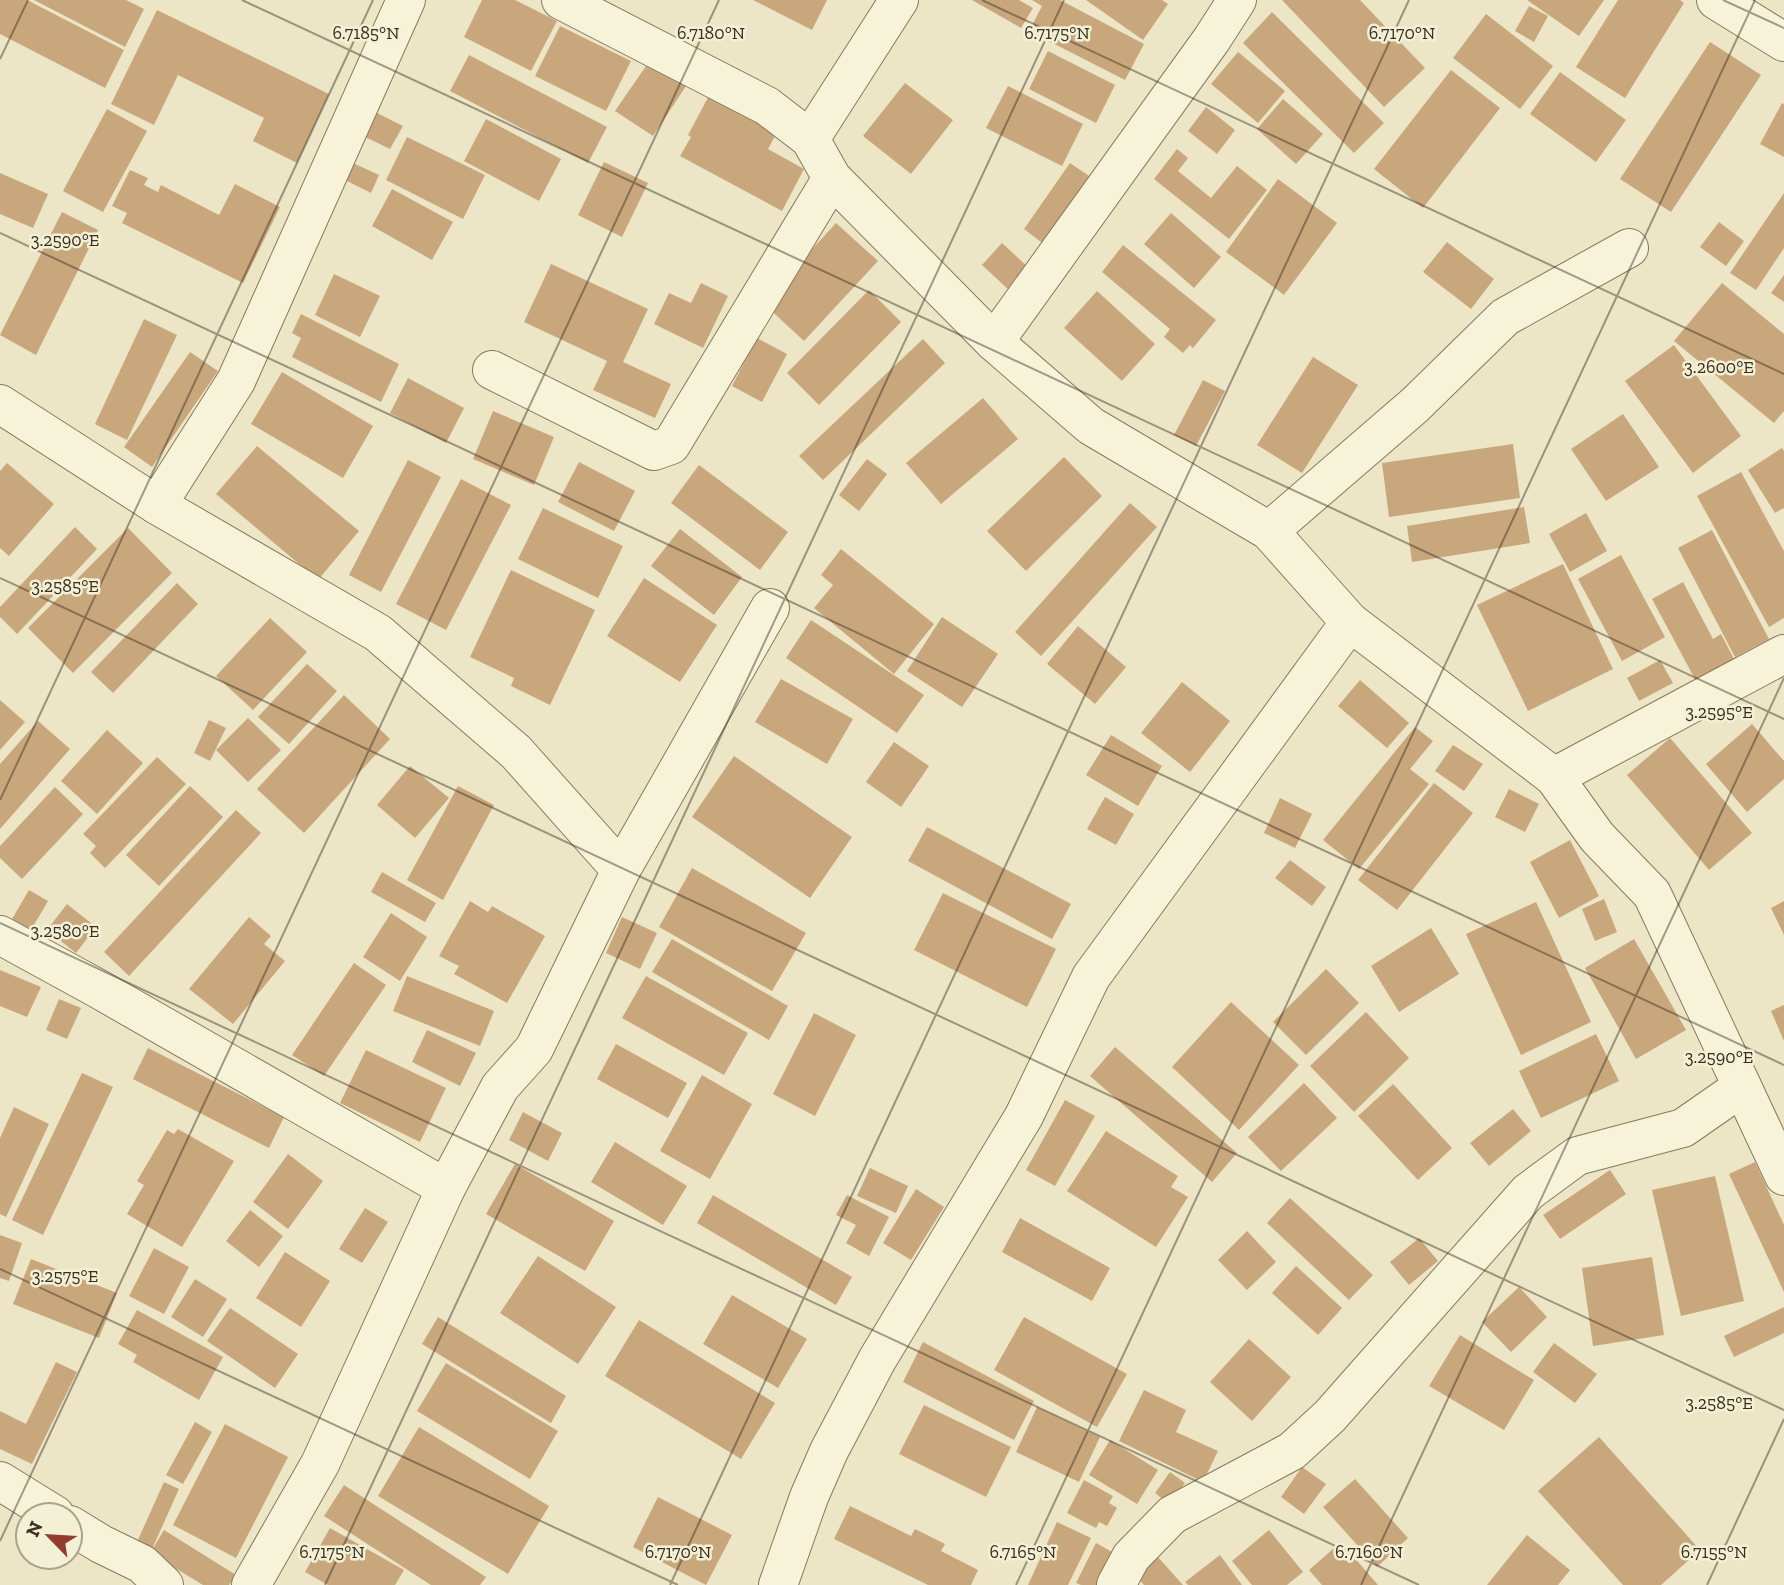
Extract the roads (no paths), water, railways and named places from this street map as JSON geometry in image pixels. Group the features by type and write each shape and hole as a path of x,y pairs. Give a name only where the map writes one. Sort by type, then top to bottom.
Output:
{"street":[{"path":"157,505 236,381 406,0"},
{"path":"561,0 767,106 810,139 832,178 994,342 1091,426 1269,531 1350,622 1554,776 1597,837 1652,894 1742,1087 1781,1162"},
{"path":"810,139 899,0"},
{"path":"994,342 1212,39 1237,0"},
{"path":"1716,0 1784,42"},
{"path":"492,370 654,451 671,445 832,178"},
{"path":"1269,531 1415,405 1505,317 1629,248"},
{"path":"0,404 157,505 378,633 516,752 621,870"},
{"path":"251,1585 320,1464 446,1188 500,1087 534,1049 621,870 770,608"},
{"path":"778,1585 809,1497 829,1451 877,1360 1024,1116 1091,977 1350,622"},
{"path":"1554,776 1784,654"},
{"path":"0,935 446,1188"},
{"path":"1116,1585 1131,1557 1172,1515 1292,1451 1330,1416 1528,1192 1577,1156 1683,1128 1742,1087"},
{"path":"0,1481 32,1501"},
{"path":"84,1534 142,1564 164,1585"}]}
